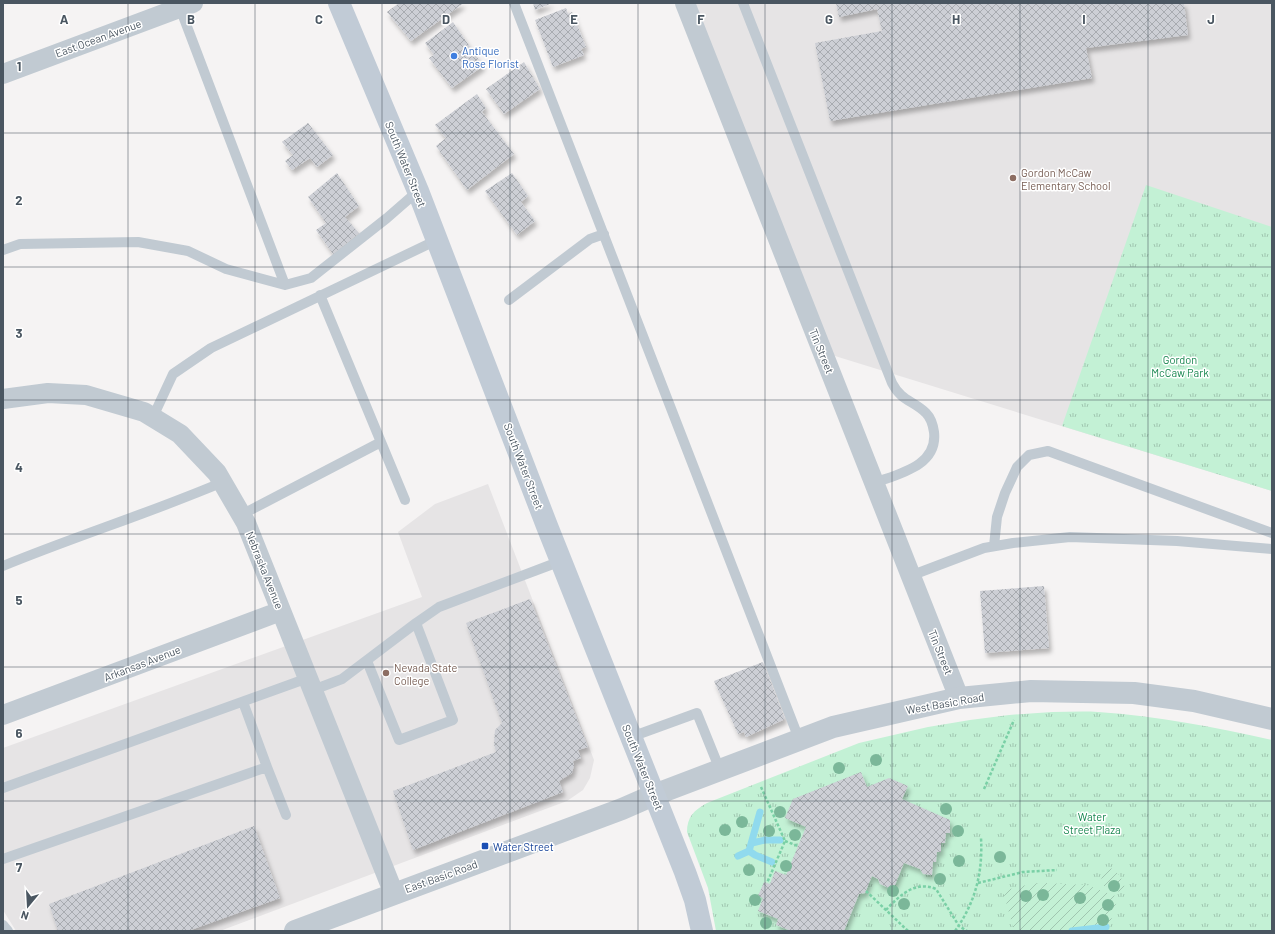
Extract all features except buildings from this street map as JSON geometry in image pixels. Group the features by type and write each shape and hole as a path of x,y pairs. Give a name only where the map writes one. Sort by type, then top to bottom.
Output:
{"main road":[{"name":"South Water Street","path":"339,3 418,191 561,561 693,894 702,931"}],"street":[{"name":"Tin Street","path":"685,3 959,698"},
{"name":"East Ocean Avenue","path":"3,74 187,5"},
{"name":"Nebraska Avenue","path":"3,399 48,393 86,395 144,412 180,434 217,473 246,523 394,894"},
{"name":"Arkansas Avenue","path":"3,715 281,611"},
{"name":"West Basic Road","path":"654,795 833,727 959,698 1031,691 1134,693 1194,700 1272,719"},
{"name":"East Basic Road","path":"295,931 622,809 654,795"}],"lane":[{"path":"514,3 799,739"},
{"path":"743,3 892,383 900,396 924,411 929,416 933,425 934,445 920,464 910,470 874,483"},
{"path":"187,5 285,285"},
{"path":"3,250 20,244 138,242 188,251 226,269 285,285 311,278 387,218 418,191"},
{"path":"509,300 590,239 604,234"},
{"path":"153,417 172,374 211,348 437,240"},
{"path":"320,295 405,500"},
{"path":"241,515 381,442"},
{"path":"994,546 998,517 1005,493 1018,466 1029,455 1048,451 1272,533"},
{"path":"3,566 42,550 178,501 223,482"},
{"path":"910,576 984,548 1070,537 1177,541 1272,549"},
{"path":"3,788 243,702 310,684 342,679 439,607 561,561"},
{"path":"366,661 399,740 453,720 416,623"},
{"path":"243,702 286,815"},
{"path":"631,737 697,713 720,770"},
{"path":"3,859 267,767"},
{"path":"3,925 8,931"}],"path":[{"path":"984,789 1014,720"},
{"path":"761,787 785,842 768,883"},
{"path":"955,931 968,911 978,883 981,852 980,838"},
{"path":"785,842 798,846"},
{"path":"978,883 1023,872 1057,870"},
{"path":"886,910 897,897 905,892 919,887 930,886 936,889 959,926 968,931"},
{"path":"866,891 908,931"}],"shaded area":[{"name":"Gordon McCaw Elementary School","path":"685,3 1272,3 1272,491 822,352"},
{"name":"Nevada State College","path":"488,484 594,760 590,778 583,790 567,801 220,931 16,931 3,910 3,748 422,597 398,532 435,504"}],"green space":[{"name":"Gordon McCaw Park","path":"1146,185 1272,227 1272,491 1062,426"},
{"name":"Water Street Plaza","path":"1052,712 1092,712 1142,716 1207,726 1272,740 1272,931 716,931 708,888 687,832 688,822 692,814 702,806 859,743 928,727 970,720"},
{"path":"1107,866 1115,871 1123,881 1125,894 1099,884"},
{"path":"1045,883 1087,885 1118,897 1108,931 1014,931 1003,891 1030,884"}],"waterway":[{"path":"738,856 749,851 760,812"},
{"path":"752,843 765,840 780,840"},
{"path":"749,851 772,862"},
{"path":"1072,931 1106,927"}],"place":[{"name":"Antique Rose Florist","path":"454,56"},
{"name":"Gordon McCaw Elementary School","path":"1013,178"},
{"name":"Nevada State College","path":"386,673"},
{"name":"Water Street","path":"485,846"}]}
